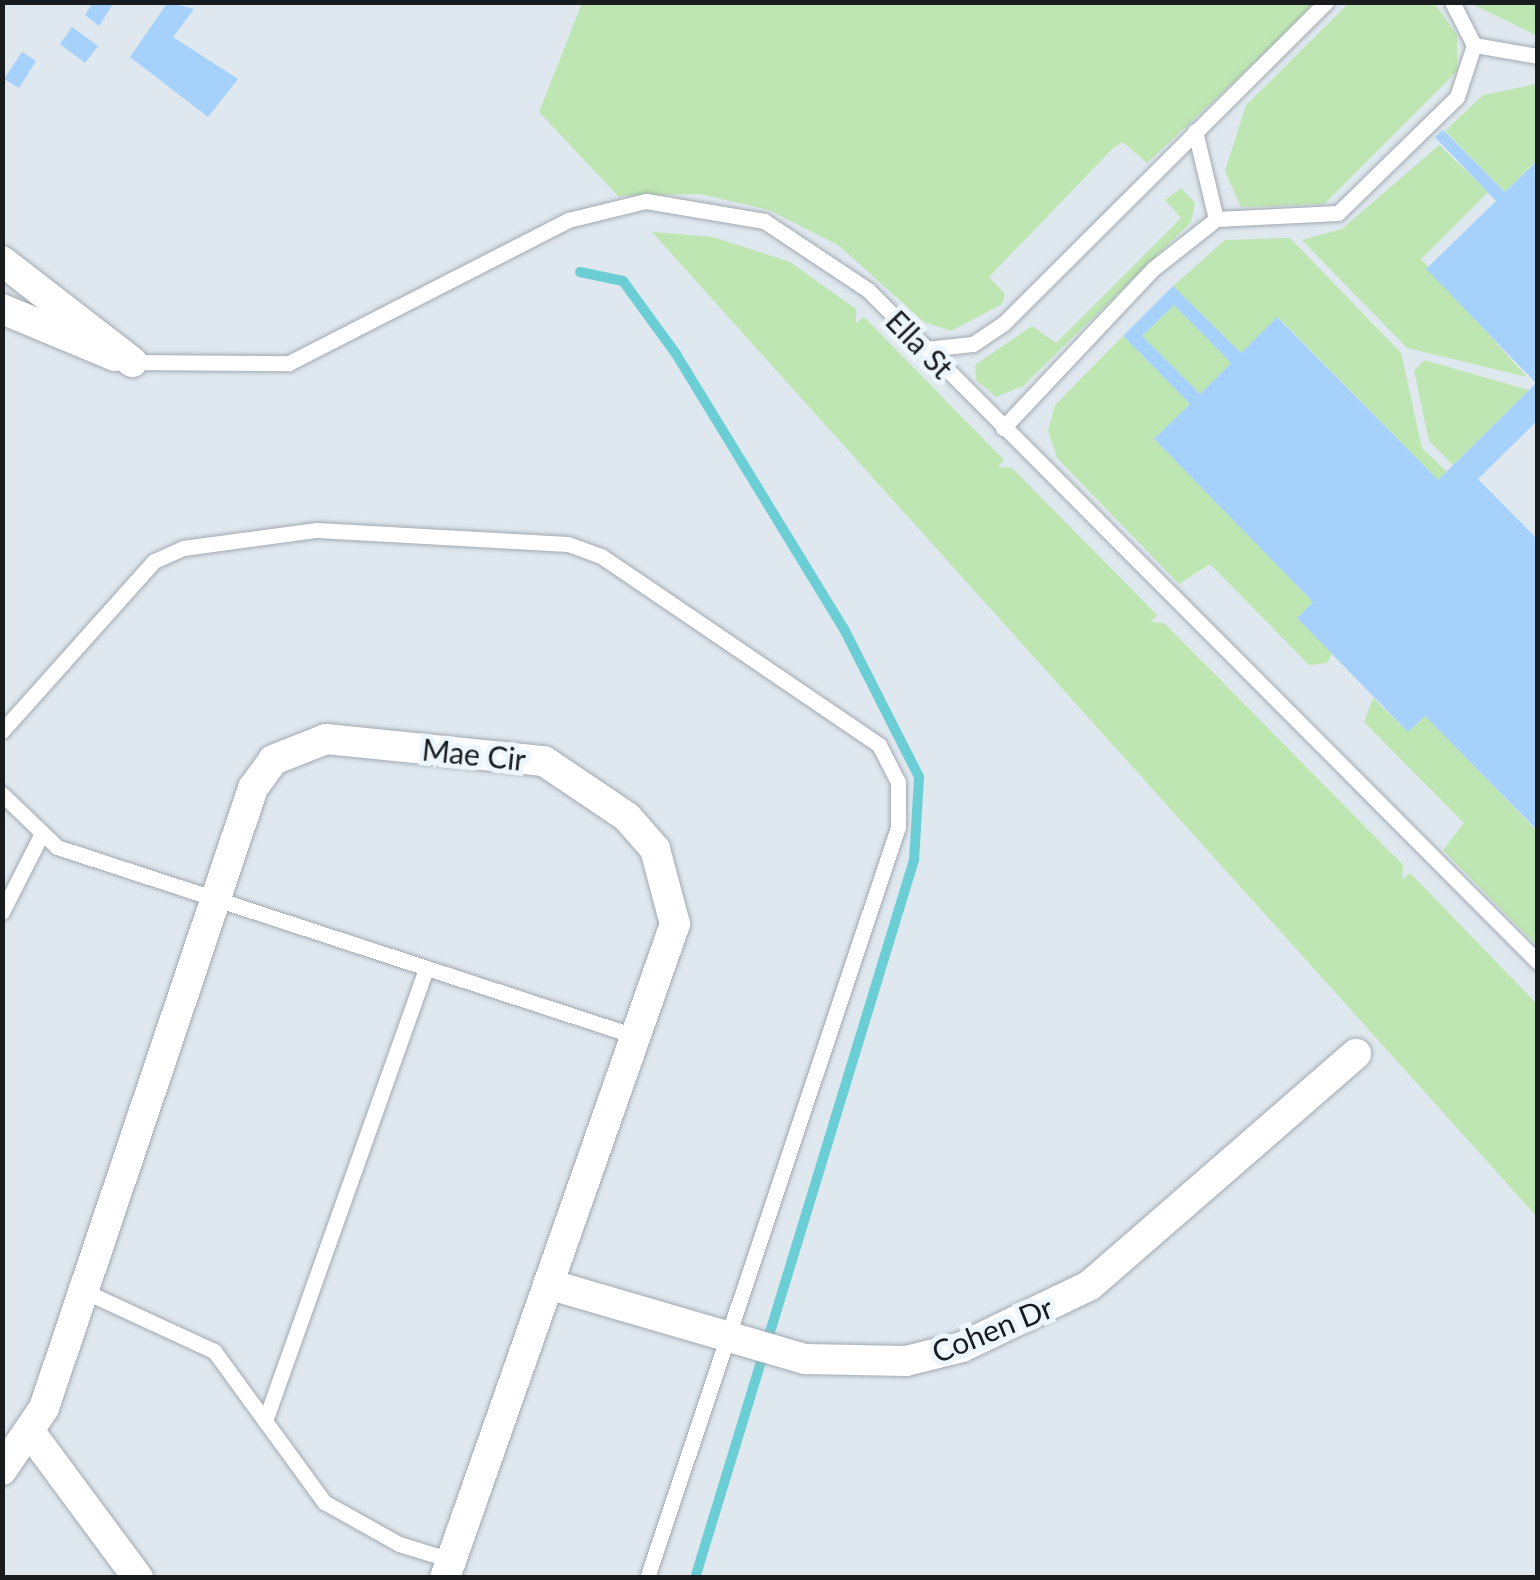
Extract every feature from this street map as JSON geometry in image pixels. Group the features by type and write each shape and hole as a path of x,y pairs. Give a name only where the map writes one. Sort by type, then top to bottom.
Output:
{"street":[{"path":"2,261 132,362"},
{"path":"2,309 132,362"},
{"name":"Mae Cir","path":"2,1470 33,1436 253,788 288,748 326,739 544,761 627,817 671,885 675,924 448,1569"},
{"name":"Cohen Dr","path":"548,1284 791,1355 906,1361 1023,1322 1119,1262 1356,1054"},
{"path":"33,1436 138,1578"}],"lane":[{"path":"926,349 973,344 1004,324 1326,2"},
{"path":"1002,428 1154,268 1216,219 1338,213 1457,97 1474,45 1452,2"},
{"path":"1474,45 1538,56"},
{"path":"1195,131 1216,219"},
{"name":"Ella St","path":"132,362 289,363 496,253 568,220 646,201 726,210 800,239 926,349 1538,962"},
{"path":"2,731 154,560 183,548 317,530 568,544 601,556 879,745 898,782 898,827 647,1578"},
{"path":"2,794 40,835 215,902 636,1036"},
{"path":"2,912 40,835"},
{"path":"265,1421 426,970"},
{"path":"84,1291 214,1350 324,1502 448,1569"}],"green space":[{"path":"582,3 1318,3 1147,163 1123,142 1113,148 989,277 1005,294 1002,304 951,331 924,322 838,245 769,210 700,194 618,196 539,112"},
{"path":"1349,3 1434,3 1457,35 1457,71 1324,204 1241,207 1225,171 1246,105"},
{"path":"1537,3 1537,36 1472,4"},
{"path":"1537,84 1537,160 1505,192 1445,131 1483,95"},
{"path":"1439,145 1488,192 1421,259 1527,377 1407,348 1302,240 1342,229"},
{"path":"1181,188 1195,203 1191,222 1023,386 996,397 976,380 975,365 1032,326 1056,343 1181,218 1165,200"},
{"path":"652,232 713,237 790,262 856,309 856,323 864,317 1004,460 998,467 1012,468 1157,615 1151,622 1164,623 1403,865 1402,879 1410,873 1537,1004 1537,1217"},
{"path":"1290,238 1401,353 1422,448 1447,472 1438,480 1278,317 1241,353 1173,286 1225,240"},
{"path":"1174,305 1231,363 1200,394 1142,336"},
{"path":"1123,336 1190,404 1154,439 1313,602 1297,618 1332,653 1327,663 1309,665 1210,564 1179,584 1057,458 1048,431 1055,405"},
{"path":"1424,360 1529,390 1453,465 1429,441 1414,371"},
{"path":"1373,698 1408,732 1425,716 1537,831 1537,946 1443,850 1464,823 1364,722"}],"building":[{"path":"93,2 114,2 99,26 85,15"},
{"path":"168,2 194,9 173,37 238,79 208,117 130,57"},
{"path":"72,27 98,46 85,63 60,44"},
{"path":"22,52 36,61 19,88 4,79"},
{"path":"1443,130 1505,192 1538,160 1538,420 1478,479 1538,540 1538,831 1425,716 1408,732 1297,618 1313,602 1154,439 1190,404 1123,336 1173,286 1241,353 1277,317 1438,480 1536,383 1426,269 1496,201 1435,137","holes":["1174,305 1231,363 1200,394 1142,336"]}],"waterway":[{"path":"580,272 623,281 676,354 844,629 919,777 914,860 695,1578"}]}
